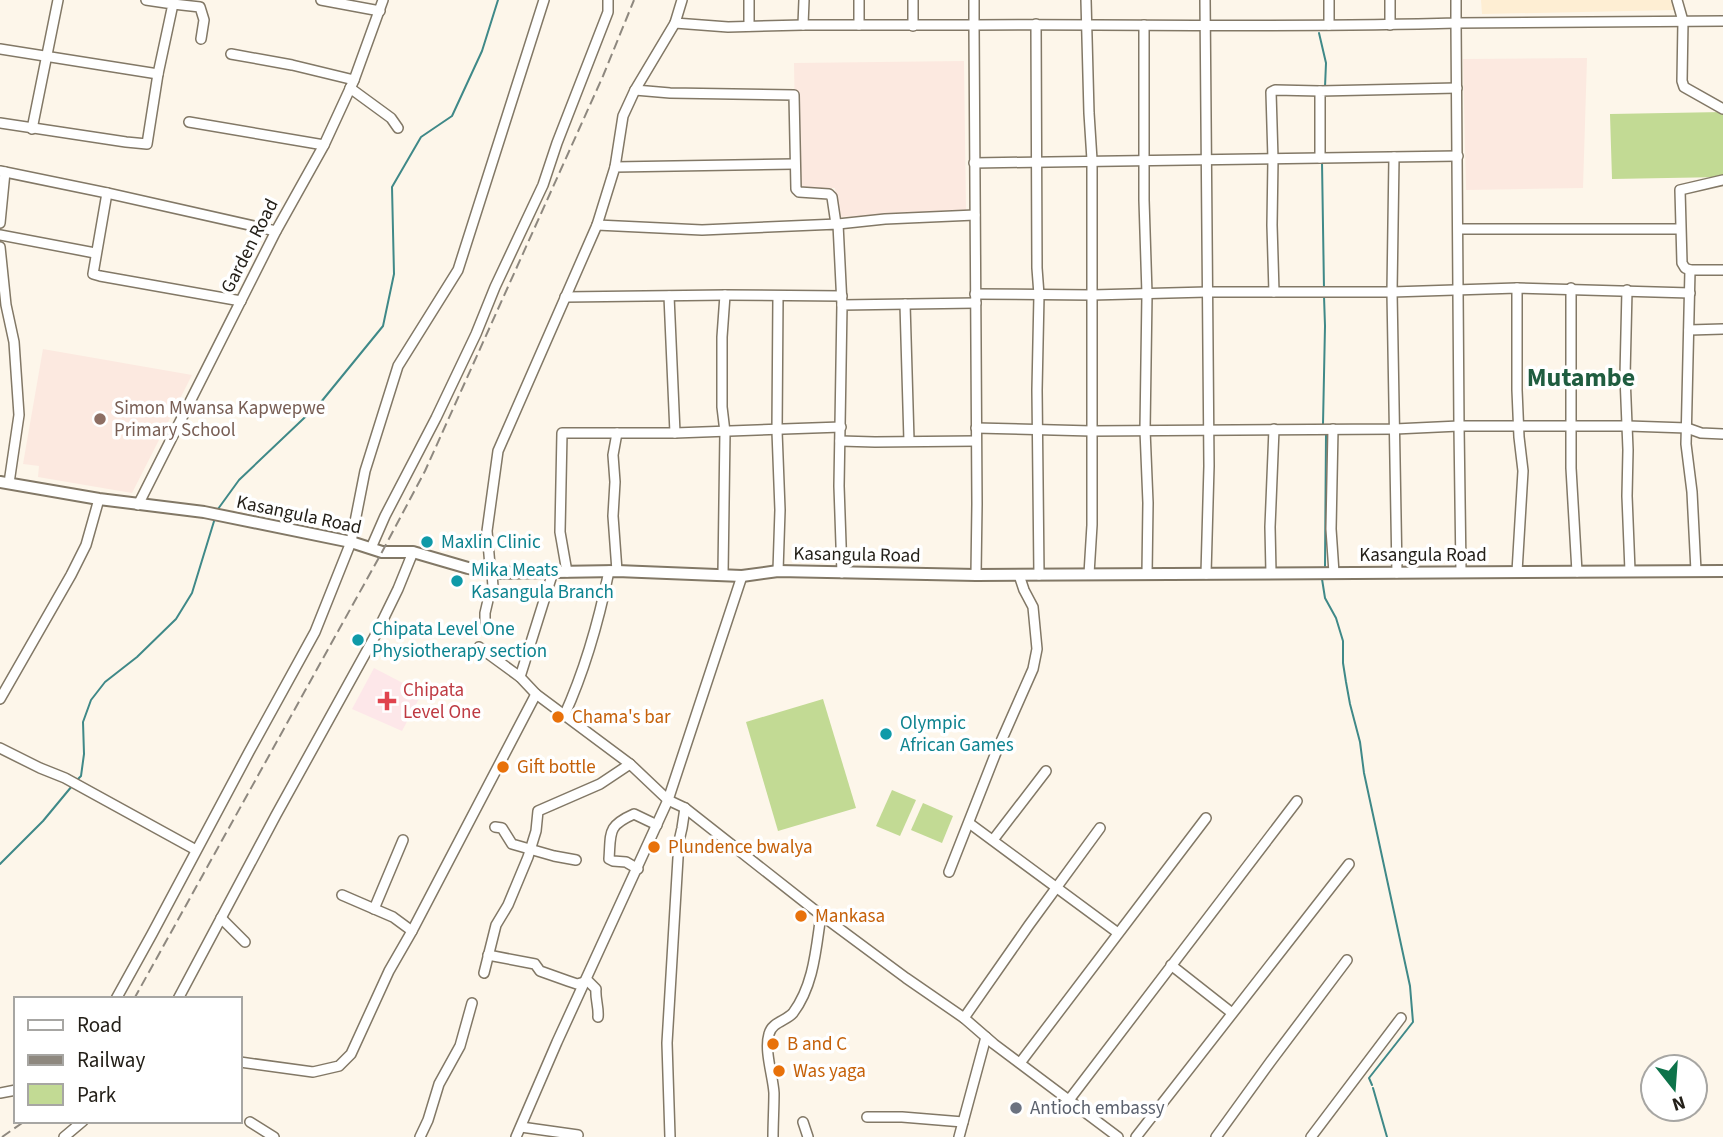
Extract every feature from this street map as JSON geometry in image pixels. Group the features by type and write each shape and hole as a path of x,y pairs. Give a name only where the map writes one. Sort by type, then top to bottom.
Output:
{"main road":[{"name":"Kasangula Road","path":"4,482 138,505 204,512 351,542 382,552 413,552 492,573 613,571 742,576 778,571 976,575 1723,571"}],"street":[{"path":"32,129 58,0"},
{"path":"146,0 200,7 204,20 201,39"},
{"path":"321,0 380,10"},
{"name":"Garden Road","path":"138,505 276,232 324,145 352,84 383,0"},
{"path":"117,997 315,632 351,542 365,471 398,366 458,270 544,0"},
{"path":"371,548 476,334 543,185 608,12 608,0"},
{"path":"485,626 485,613 494,587 486,531 498,451 597,225 615,167 623,116 635,90 675,23 682,0"},
{"path":"749,0 749,26"},
{"path":"803,25 804,0"},
{"path":"859,0 859,25"},
{"path":"913,0 913,26"},
{"path":"974,0 976,575"},
{"path":"1086,0 1092,160 1092,551 1089,575"},
{"path":"1205,0 1209,500 1206,574"},
{"path":"1329,0 1329,25"},
{"path":"1390,0 1390,25"},
{"path":"1456,0 1461,572"},
{"path":"1677,0 1683,21 1684,87 1723,109"},
{"path":"0,123 147,144 173,4"},
{"path":"675,23 728,27 1723,21"},
{"path":"1036,24 1039,575"},
{"path":"1144,25 1147,574"},
{"path":"0,49 158,74"},
{"path":"231,54 292,65 352,84 391,118 398,128"},
{"path":"1273,292 1270,92 1457,88"},
{"path":"635,90 794,95 794,164 797,190 829,194 832,197 837,224 842,301 842,573"},
{"path":"1320,90 1320,158"},
{"path":"189,122 324,145"},
{"path":"974,163 1458,156"},
{"path":"1394,157 1392,292 1397,573"},
{"path":"615,167 794,164"},
{"path":"0,223 3,172 276,232"},
{"path":"1723,180 1680,190 1682,264 1690,270 1723,270"},
{"path":"107,193 93,274 241,301"},
{"path":"597,225 702,230 975,215"},
{"path":"1459,229 1680,229"},
{"path":"0,235 95,253"},
{"path":"0,247 3,305 14,342 19,415 4,482"},
{"path":"1690,270 1686,444 1692,492 1696,571"},
{"path":"1517,288 1516,371 1523,480 1517,572"},
{"path":"565,297 778,296 905,304 1039,295 1207,292 1571,288 1690,293"},
{"path":"1571,288 1571,468 1577,572"},
{"path":"1627,290 1625,376 1630,571"},
{"path":"723,574 724,295"},
{"path":"669,296 675,433"},
{"path":"778,296 778,571"},
{"path":"905,304 909,441"},
{"path":"1689,330 1723,329"},
{"path":"976,428 1091,431 1628,426 1686,428 1701,433 1723,435"},
{"path":"567,572 561,532 562,433 777,431 841,427"},
{"path":"1270,573 1274,429"},
{"path":"1333,429 1331,529 1334,573"},
{"path":"564,716 580,681 613,571 613,455 617,433"},
{"path":"840,441 976,441"},
{"path":"0,699 86,545 99,499"},
{"path":"179,997 375,636 413,552"},
{"path":"520,677 553,572"},
{"path":"949,872 995,755 1033,669 1037,649 1033,607 1019,575"},
{"path":"516,1137 668,800 742,576"},
{"path":"479,647 520,677 536,694 564,716 630,764 668,800 685,808 821,915 964,1018 1118,1137"},
{"path":"242,1062 313,1072 339,1066 351,1054 389,971 536,694"},
{"path":"0,748 87,789 196,849"},
{"path":"484,974 496,925 508,905 528,857 536,831 538,811 600,784 630,764"},
{"path":"993,840 1046,771"},
{"path":"1069,1100 1297,801"},
{"path":"670,1137 668,1027 679,841 685,808"},
{"path":"638,869 626,862 609,859 612,829 634,814 657,825"},
{"path":"1020,1063 1206,818"},
{"path":"970,823 1118,933"},
{"path":"495,827 502,828 512,844 576,860"},
{"path":"964,1018 1100,828"},
{"path":"374,909 403,840"},
{"path":"1136,1137 1349,864"},
{"path":"342,895 393,917 412,931"},
{"path":"773,1137 774,1094 769,1035 779,1022 791,1016 806,988 811,975 821,915"},
{"path":"221,918 245,942"},
{"path":"488,955 535,964 540,971 577,984 587,981"},
{"path":"1216,1137 1347,960"},
{"path":"1171,965 1232,1013"},
{"path":"587,981 596,989 598,1017"},
{"path":"420,1137 439,1084 460,1046 472,1003"},
{"path":"1311,1137 1401,1018"},
{"path":"959,1137 986,1037"},
{"path":"867,1117 963,1122"},
{"path":"250,1122 274,1137"},
{"path":"803,1122 808,1137"},
{"path":"64,1137 81,1123"},
{"path":"521,1127 578,1135"}],"shaded area":[{"path":"1481,0 1673,0 1675,10 1482,14"},
{"path":"1587,58 1583,188 1466,190 1463,59"},
{"path":"964,61 966,213 837,217 835,188 796,188 794,63"},
{"name":"Simon Mwansa Kapwepwe Primary School","path":"43,349 192,375 132,493 38,477 39,466 23,464"},
{"name":"Chipata Level One","path":"374,668 422,693 402,731 352,709"}],"green space":[{"path":"1723,112 1723,177 1612,179 1610,114"},
{"path":"823,699 856,808 778,831 746,722"},
{"path":"892,790 916,800 900,836 876,826"},
{"path":"923,803 953,816 942,843 911,830"}],"waterway":[{"path":"218,509 239,480 321,402 383,326 394,274 392,187 421,137 452,116 482,51 498,0"},
{"path":"1319,33 1326,63 1325,87"},
{"path":"1322,162 1324,289"},
{"path":"1323,424 1324,296"},
{"path":"1325,566 1326,434"},
{"path":"78,779 81,776 84,754 83,722 91,700 105,682 137,657 176,619 192,593 215,518"},
{"path":"1322,579 1325,598 1336,618 1343,641 1343,663 1350,704 1410,986 1413,1022 1369,1078 1372,1085"},
{"path":"0,864 43,821 72,786"},
{"path":"1373,1088 1387,1137"}],"railway":[{"path":"135,997 425,471 603,76 634,0"},
{"path":"2,1137 22,1123"}],"place":[{"name":"Simon Mwansa Kapwepwe Primary School","path":"100,419"},
{"name":"Maxlin Clinic","path":"427,542"},
{"name":"Mika Meats Kasangula Branch","path":"457,581"},
{"name":"Chipata Level One Physiotherapy section","path":"358,640"},
{"name":"Chipata Level One","path":"387,701"},
{"name":"Chama's bar","path":"558,717"},
{"name":"Olympic African Games","path":"886,734"},
{"name":"Gift bottle","path":"503,767"},
{"name":"Plundence bwalya","path":"654,847"},
{"name":"Mankasa","path":"801,916"},
{"name":"B and C","path":"773,1044"},
{"name":"Was yaga","path":"779,1071"},
{"name":"Antioch embassy","path":"1016,1108"}],"district":[{"name":"Mutambe","path":"1581,377"}]}
